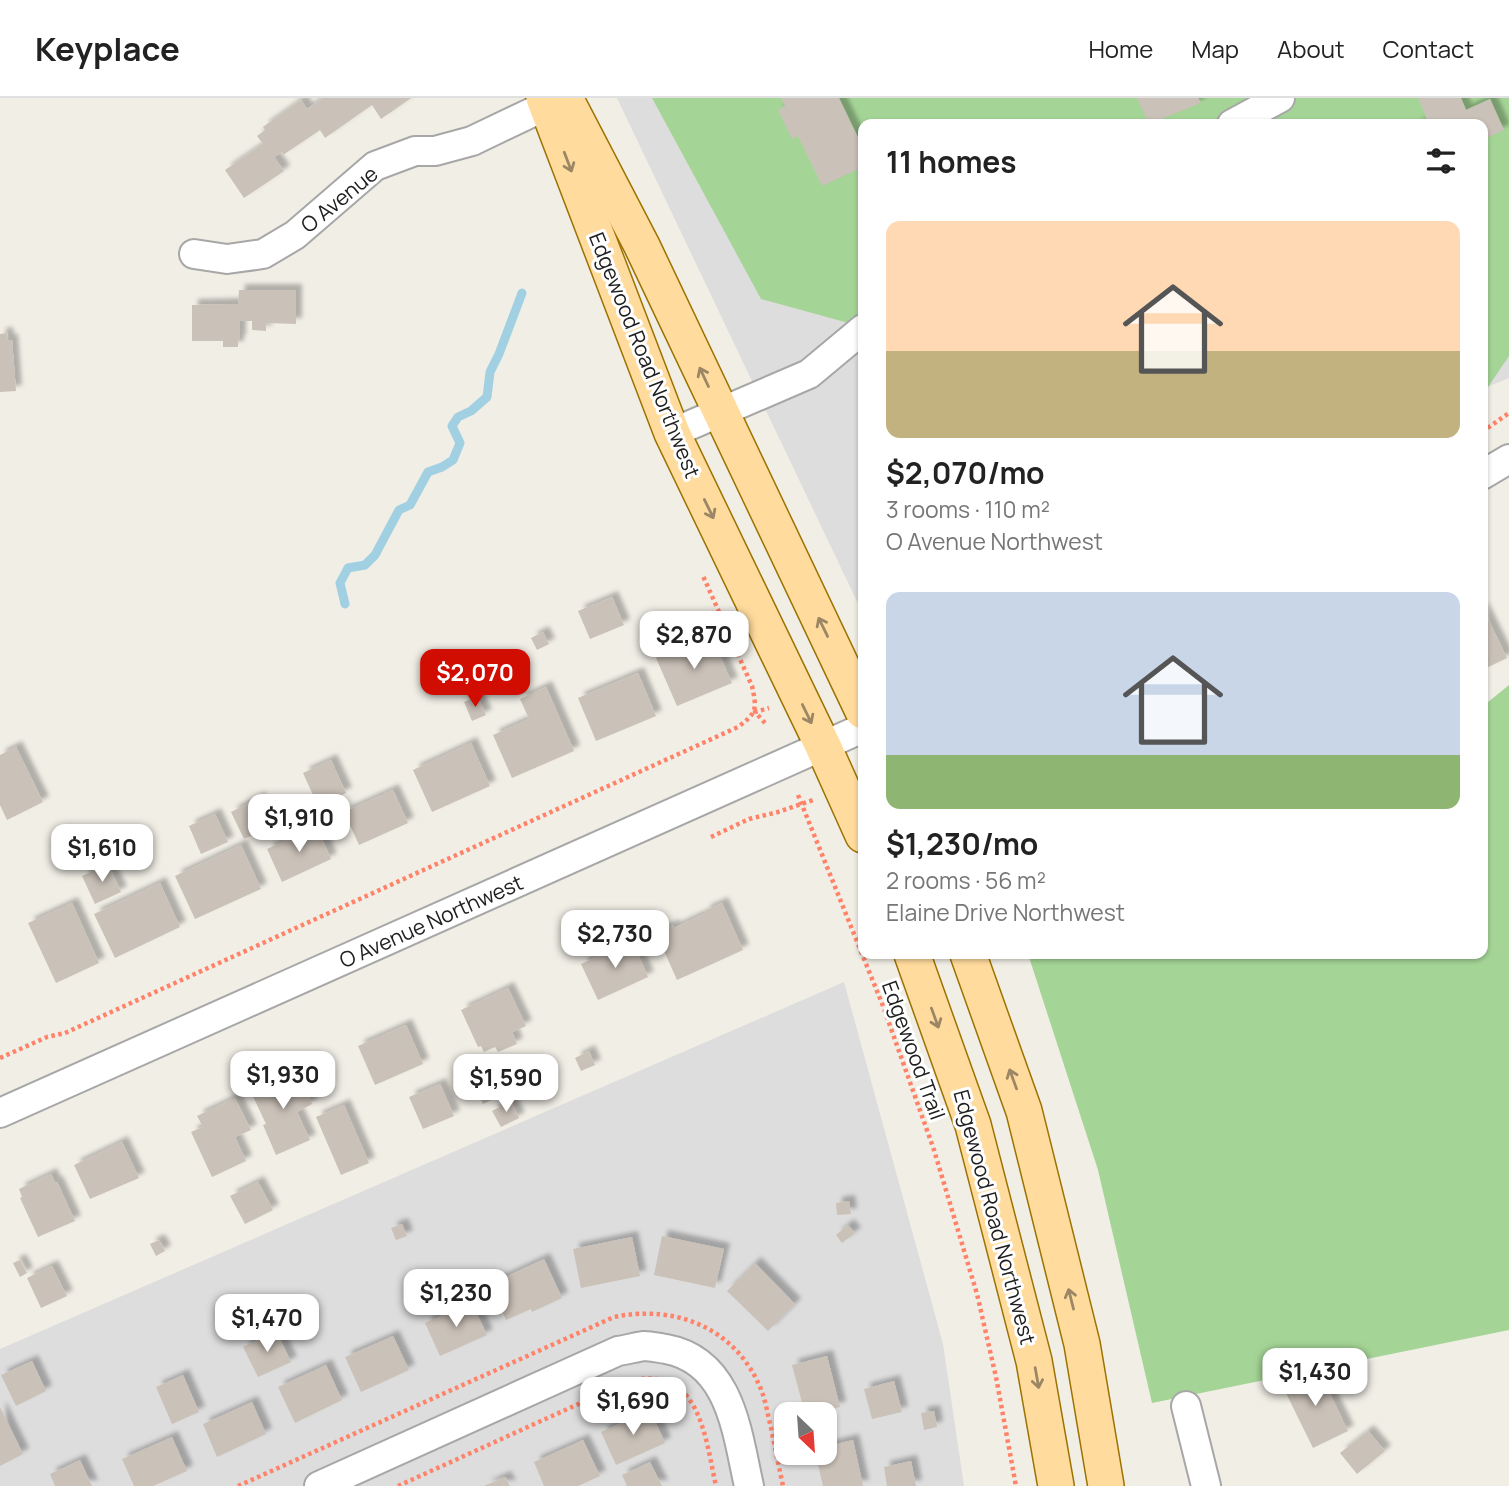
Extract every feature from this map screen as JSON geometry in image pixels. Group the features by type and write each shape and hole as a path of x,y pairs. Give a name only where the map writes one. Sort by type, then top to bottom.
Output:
{"main road":[{"name":"Edgewood Road Northwest","path":"554,100 642,246 858,700"},
{"name":"Edgewood Road Northwest","path":"554,100 672,433 858,824"},
{"name":"Edgewood Road Northwest","path":"914,959 973,1125 1034,1361 1056,1486"},
{"path":"970,959 1024,1111 1082,1344 1106,1486"}],"street":[{"path":"1241,119 1280,98"},
{"name":"O Avenue","path":"194,254 227,259 263,254 295,235 375,166 415,151 435,151 472,141 554,100"},
{"path":"672,433 809,374 858,333"},
{"path":"1488,471 1509,459"},
{"name":"O Avenue Northwest","path":"0,1113 858,730"},
{"path":"319,1486 618,1351 646,1346 675,1351 697,1361 715,1379 727,1400 736,1427 749,1486"},
{"path":"1186,1406 1206,1486"}],"path":[{"path":"1488,428 1509,413"},
{"path":"0,1058 47,1037 65,1033 738,727 750,719 755,712 752,686 700,567"},
{"path":"755,712 769,708"},
{"path":"755,712 765,723"},
{"name":"Edgewood Trail","path":"798,795 858,944"},
{"path":"711,837 749,819 814,800"},
{"name":"Edgewood Trail","path":"864,959 934,1150 977,1294 1016,1486"},
{"path":"398,1486 617,1386 642,1378 668,1382 678,1388 693,1404 702,1424 716,1486"}],"shaded area":[{"path":"617,98 1509,98 1509,378 1488,387 1488,119 858,119 858,604"},
{"path":"844,982 943,1344 964,1486 0,1486 0,1349"}],"green space":[{"path":"652,98 1509,98 1509,356 1488,387 1488,119 858,119 858,326 761,299"},
{"path":"1509,685 1509,1330 1152,1403 1098,1170 1030,959 1488,959 1488,702"}],"building":[{"path":"323,98 411,98 381,119 372,105 325,138 320,130 283,155 282,152 274,157 284,171 244,198 225,170 263,144 257,136 265,130 263,127 301,100 307,109"},
{"path":"781,98 839,98 858,138 858,169 822,186 798,136 792,139 778,110 785,106"},
{"path":"1137,98 1198,98 1201,103 1161,119 1147,119"},
{"path":"1418,98 1461,98 1466,110 1490,99 1504,130 1488,137 1488,119 1427,119"},
{"path":"239,290 296,290 296,324 266,323 266,331 252,330 252,321 240,321 238,347 223,347 223,341 192,341 192,305 238,304"},
{"path":"7,333 8,340 12,340 16,391 0,392 0,334"},
{"path":"612,597 624,625 590,639 578,611"},
{"path":"1488,619 1507,658 1488,667"},
{"path":"543,632 549,644 537,650 531,638"},
{"path":"708,635 732,683 677,706 656,658"},
{"path":"638,673 656,716 596,741 578,698"},
{"path":"546,687 574,751 512,778 493,735 529,719 520,699"},
{"path":"477,696 486,715 472,721 464,702"},
{"path":"471,743 490,786 432,812 413,770"},
{"path":"16,747 43,802 7,820 0,805 0,755"},
{"path":"331,760 346,793 318,806 303,773"},
{"path":"393,790 408,823 359,845 344,812"},
{"path":"259,798 273,826 244,839 231,812"},
{"path":"215,814 228,842 201,854 189,826"},
{"path":"316,826 331,859 282,882 267,849"},
{"path":"241,845 261,889 195,919 175,876"},
{"path":"108,864 121,892 95,904 82,876"},
{"path":"160,883 180,927 115,958 94,914"},
{"path":"72,903 99,963 56,983 28,923"},
{"path":"722,903 743,950 677,980 656,933 673,925 674,928"},
{"path":"632,941 648,977 598,1000 581,964"},
{"path":"508,988 526,1026 512,1032 517,1044 498,1052 495,1047 484,1052 481,1046 478,1047 461,1010"},
{"path":"406,1025 423,1064 375,1085 358,1046"},
{"path":"589,1051 595,1065 581,1071 575,1058"},
{"path":"497,1062 510,1091 483,1104 470,1074"},
{"path":"296,1069 312,1104 297,1112 310,1140 276,1155 263,1125 266,1124 250,1090"},
{"path":"440,1084 454,1116 423,1129 409,1097"},
{"path":"235,1098 251,1130 235,1137 246,1161 212,1177 191,1132 203,1127 197,1116"},
{"path":"511,1101 519,1118 501,1127 492,1111"},
{"path":"344,1105 369,1163 341,1175 316,1117"},
{"path":"122,1142 139,1178 90,1199 74,1165"},
{"path":"51,1174 75,1221 38,1237 20,1198 19,1189"},
{"path":"258,1182 273,1210 245,1224 230,1196"},
{"path":"849,1201 851,1214 837,1215 836,1203"},
{"path":"402,1224 407,1236 396,1240 391,1228"},
{"path":"848,1225 855,1233 842,1243 836,1235"},
{"path":"662,1236 724,1249 715,1288 654,1275"},
{"path":"632,1237 640,1276 581,1288 573,1249"},
{"path":"159,1240 165,1251 156,1256 150,1244"},
{"path":"544,1259 562,1298 506,1320 490,1284"},
{"path":"20,1260 27,1273 20,1277 13,1263"},
{"path":"755,1263 795,1304 768,1331 727,1291"},
{"path":"52,1266 67,1296 41,1308 27,1278"},
{"path":"471,1302 487,1335 440,1356 425,1323"},
{"path":"276,1331 291,1362 258,1377 243,1347"},
{"path":"393,1336 409,1370 361,1392 345,1357"},
{"path":"827,1356 840,1407 837,1408 837,1402 802,1402 792,1365"},
{"path":"32,1361 46,1391 16,1406 1,1375"},
{"path":"326,1365 342,1400 295,1423 278,1387"},
{"path":"1317,1368 1348,1431 1313,1448 1282,1385"},
{"path":"183,1375 199,1412 172,1424 156,1387"},
{"path":"894,1381 902,1412 872,1419 864,1389"},
{"path":"252,1402 266,1434 217,1457 203,1424"},
{"path":"0,1407 23,1454 0,1466"},
{"path":"650,1410 665,1443 616,1465 601,1432"},
{"path":"934,1411 937,1427 924,1430 921,1413"},
{"path":"1368,1431 1385,1451 1357,1474 1340,1453"},
{"path":"172,1437 187,1471 153,1486 134,1486 122,1459"},
{"path":"583,1440 600,1476 578,1486 544,1486 534,1462"},
{"path":"853,1440 863,1486 823,1486 818,1465 837,1465 837,1444"},
{"path":"80,1460 92,1486 55,1486 50,1474"},
{"path":"911,1461 916,1486 887,1486 884,1467"},
{"path":"650,1462 662,1486 627,1486 622,1475"},
{"path":"505,1477 510,1486 484,1486"}],"waterway":[{"path":"345,604 340,583 348,568 365,565 375,555 399,510 410,505 428,472 453,460 460,443 452,426 458,417 471,411 487,397 490,372 522,293"}]}
